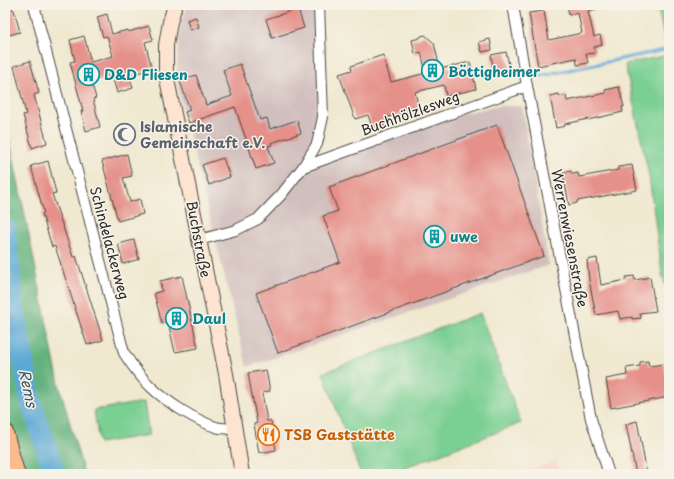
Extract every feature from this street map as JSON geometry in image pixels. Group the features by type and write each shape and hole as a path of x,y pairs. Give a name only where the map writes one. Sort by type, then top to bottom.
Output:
{"main road":[{"path":"5,431 17,474"}],"street":[{"name":"Schindelackerweg","path":"34,5 124,353 132,366 146,382 166,400 194,417 217,427 235,428"},
{"name":"Buchstraße","path":"175,5 166,45 166,74 226,374 242,474"},
{"path":"199,240 236,230 258,219 281,195 303,167 317,144 323,116 319,5"},
{"name":"Werrenwiesenstraße","path":"513,5 527,86 591,419 609,474"},
{"name":"Buchhölzlesweg","path":"303,167 527,86"}],"shaded area":[{"path":"188,5 319,5 323,117 303,166 439,118 499,106 522,106 549,265 247,367 176,80 180,27"},
{"path":"556,461 561,474 519,474"}],"green space":[{"path":"657,5 669,5 669,297 662,274 649,176 625,64 668,55"},
{"path":"5,116 59,384 84,474 23,474 5,409"},
{"path":"480,313 521,423 388,474 361,474 323,373"},
{"path":"144,402 149,435 99,443 94,410"}],"building":[{"path":"5,5 11,5 14,10 20,32 5,36"},
{"path":"567,5 596,5 596,9 588,11 594,37 600,35 602,45 594,47 595,53 586,54 588,63 577,65 576,58 538,66 529,13 544,11 549,40 582,33 578,13 569,15"},
{"path":"298,9 304,28 272,38 266,19"},
{"path":"107,14 112,34 128,30 128,32 149,26 153,40 145,42 152,69 129,75 133,88 117,93 112,75 91,81 96,98 93,99 100,127 86,131 81,111 83,111 70,62 75,61 70,40 84,36 91,62 113,56 107,36 103,37 97,17"},
{"path":"196,17 199,27 190,30 187,20"},
{"path":"425,35 434,43 440,69 470,62 476,89 446,96 444,85 415,92 419,109 389,117 391,124 373,130 368,115 355,119 339,74 352,70 351,66 383,55 391,82 426,73 421,52 415,54 412,40"},
{"path":"490,39 492,50 482,52 479,42"},
{"path":"506,52 511,73 495,76 491,55"},
{"path":"30,61 39,93 34,95 47,143 32,148 23,115 26,114 14,66"},
{"path":"240,64 260,120 267,118 270,129 297,120 301,133 271,143 272,145 268,146 274,163 256,169 235,107 189,123 185,112 190,110 180,81 196,75 206,105 232,96 223,70"},
{"path":"619,87 624,107 622,107 623,112 565,124 565,126 556,128 550,96 559,94 560,97 566,95 567,101 606,93 605,90"},
{"name":"uwe","path":"497,125 544,256 278,353 256,293 340,262 323,216 338,211 329,187"},
{"path":"127,154 132,176 123,178 130,202 140,199 143,214 118,221 102,161"},
{"path":"223,158 230,177 209,185 202,165"},
{"path":"48,161 56,193 52,194 73,257 76,256 103,340 87,345 55,246 52,247 42,214 44,213 31,166"},
{"path":"632,165 637,190 577,201 577,203 569,205 563,173 571,171 572,174 578,173 579,177 618,170 618,167"},
{"path":"134,240 139,259 123,264 118,244"},
{"path":"597,258 601,285 626,280 626,277 634,276 635,280 650,277 656,311 640,313 641,318 632,319 632,317 620,319 618,311 596,315 589,280 587,260"},
{"name":"Daul","path":"182,276 198,348 175,352 168,322 162,324 154,293 162,291 160,281"},
{"path":"648,361 649,366 664,364 669,397 611,408 606,379 627,375 626,368 640,366 640,362"},
{"path":"266,370 270,391 262,393 267,421 271,421 276,450 259,453 254,424 257,423 248,373"},
{"path":"637,421 647,474 636,474 626,424"}],"waterway":[{"path":"540,76 669,49"},
{"name":"Rems","path":"5,228 14,310 31,403 55,474"}],"place":[{"name":"Böttigheimer","path":"433,71"},
{"name":"D&D Fliesen","path":"89,74"},
{"name":"Islamische Gemeinschaft e.V.","path":"124,134"},
{"name":"uwe","path":"434,236"},
{"name":"Daul","path":"176,318"},
{"name":"TSB Gaststätte","path":"268,434"}]}
